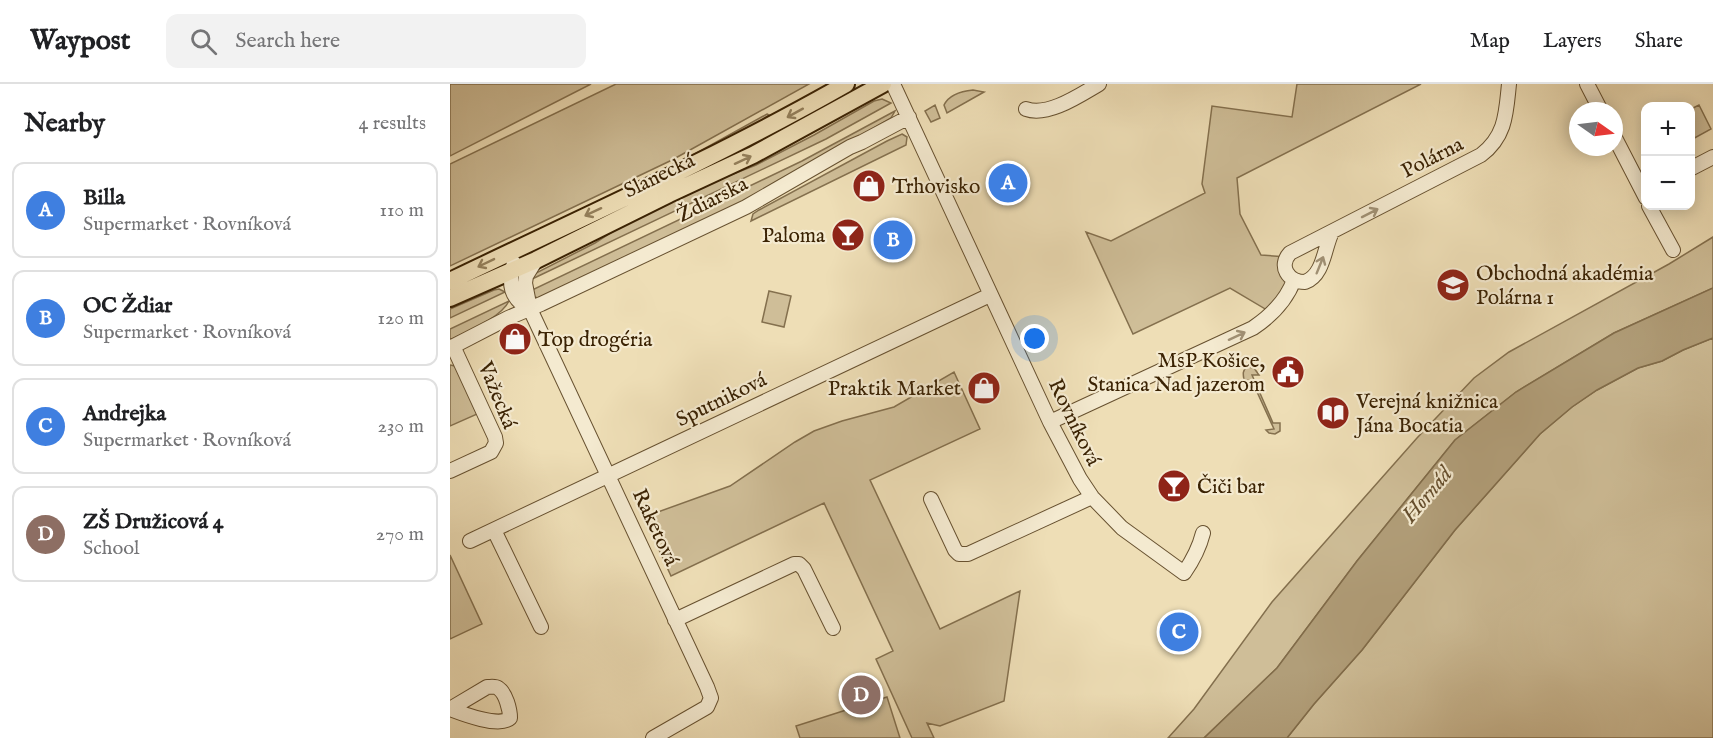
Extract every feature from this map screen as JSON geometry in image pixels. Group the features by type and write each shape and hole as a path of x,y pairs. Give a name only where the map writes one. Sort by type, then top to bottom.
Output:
{"main road":[{"name":"Slanecká","path":"450,281 734,144 846,84"},
{"name":"Slanecká","path":"450,298 536,260 753,155 883,84"}],"street":[{"name":"Rovníková","path":"893,84 1050,422 1092,497 1122,528 1184,573 1196,555 1203,533"},
{"path":"1026,109 1042,111 1052,108 1099,84"},
{"name":"Polárna","path":"1294,280 1289,277 1285,267 1290,253 1482,155 1489,149 1503,127 1509,84"},
{"path":"1587,84 1596,102"},
{"name":"Ždiarska","path":"530,309 746,207 842,151 909,117"},
{"path":"1623,153 1641,187"},
{"path":"1695,167 1713,158"},
{"path":"1651,210 1673,250"},
{"path":"1050,422 1253,328 1272,314 1290,291 1294,280 1305,282 1316,275 1332,232"},
{"path":"508,318 514,308 514,294 510,281 515,260 522,246"},
{"name":"Raketová","path":"536,260 526,276 525,283 530,309 711,698 707,707 653,738"},
{"path":"485,283 504,285 530,309"},
{"name":"Sputniková","path":"470,541 990,295"},
{"name":"Važecká","path":"450,471 491,452 496,443 451,347 530,309"},
{"path":"932,499 955,550 963,555 1092,497"},
{"path":"494,530 541,627"},
{"path":"675,620 794,564 799,564 804,569 833,628"}],"shaded area":[{"path":"450,84 591,84 450,156"},
{"path":"616,84 809,84 672,160 450,266 450,164"},
{"path":"1297,84 1421,84 1237,178 1240,214 1261,255 1287,257 1289,277 1272,313 1230,288 1133,334 1086,232 1111,241 1205,193 1202,184 1212,106 1292,117"},
{"path":"973,90 984,92 947,113 944,105 952,96"},
{"path":"882,99 891,103 826,139 530,280 536,273 595,243 624,224 690,191 756,165 874,101"},
{"path":"935,105 940,118 931,122 925,111"},
{"path":"1699,105 1711,129 1695,138 1695,107"},
{"path":"895,111 891,118 742,202 539,298 534,297 530,291 802,161"},
{"path":"767,114 769,115 745,132 675,165"},
{"path":"902,134 907,137 906,145 751,221 753,214 759,210"},
{"path":"1713,237 1713,288 1614,333 1516,392 1455,440 1357,561 1277,668 1204,738 1168,738 1194,709 1272,602 1417,438 1474,378 1509,352 1669,264"},
{"path":"499,289 505,292 450,318 450,309"},
{"path":"769,291 791,296 784,327 762,322"},
{"path":"509,301 491,319 450,340 450,329"},
{"path":"1713,338 1713,738 1287,738 1362,650 1455,530 1540,434 1572,407 1597,390 1638,368 1662,361"},
{"path":"450,365 455,366 484,411 450,426"},
{"path":"1248,367 1254,368 1259,375 1252,375 1273,423 1280,423 1280,431 1275,434 1266,430 1274,429 1252,381 1244,380 1243,374"},
{"path":"954,372 980,429 870,480 940,629 1020,591 1004,701 940,726 927,723 934,738 912,738 876,659 893,651 824,503 671,576 644,517 730,486 814,431 894,407"},
{"path":"450,555 482,624 450,639"},
{"path":"887,697 900,738 800,738 796,726"}],"water":[{"name":"Hornád","path":"1713,288 1713,338 1662,361 1638,368 1597,390 1572,407 1540,434 1455,530 1362,650 1287,738 1204,738 1277,668 1357,561 1455,440 1516,392 1614,333"}],"place":[{"name":"Billa","path":"1008,183"},
{"name":"Trhovisko","path":"869,186"},
{"name":"Paloma","path":"848,235"},
{"name":"OC Ždiar","path":"893,240"},
{"name":"Obchodná akadémia Polárna 1","path":"1453,285"},
{"name":"Top drogéria","path":"515,339"},
{"name":"MsP Košice, Stanica Nad jazerom","path":"1288,372"},
{"name":"Praktik Market","path":"984,388"},
{"name":"Verejná knižnica Jána Bocatia","path":"1333,413"},
{"name":"Čiči bar","path":"1174,486"},
{"name":"Andrejka","path":"1179,632"},
{"name":"ZŠ Družicová 4","path":"861,695"}]}
